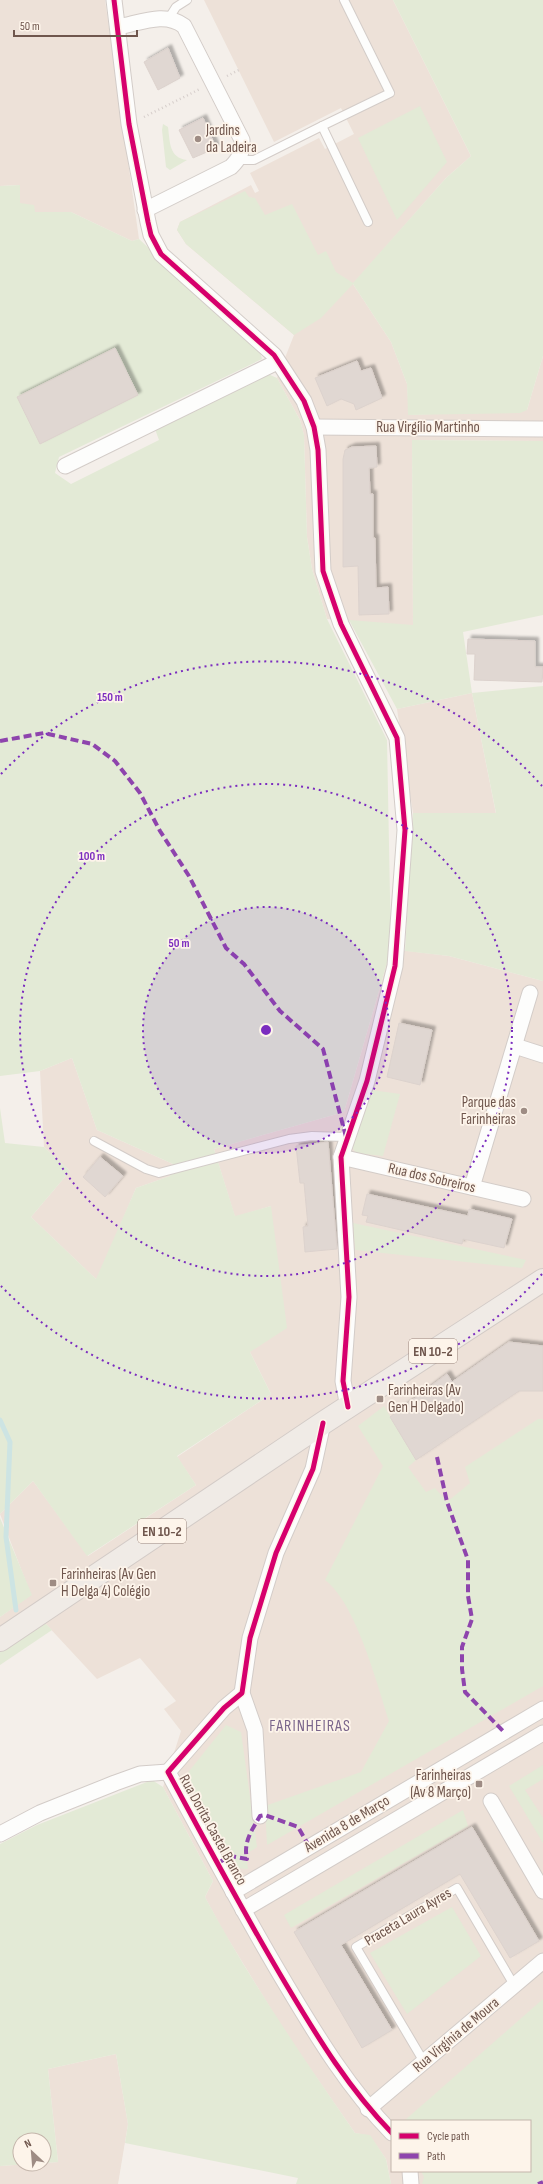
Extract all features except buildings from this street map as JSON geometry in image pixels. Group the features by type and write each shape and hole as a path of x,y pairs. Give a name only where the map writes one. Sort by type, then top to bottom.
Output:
{"main road":[{"name":"EN 10-2","path":"0,1640 348,1407 543,1280"}],"street":[{"path":"114,0 129,124 151,235 161,254 274,355 277,362 304,401 314,427 318,450 323,571 341,624 396,738 404,830 395,966 367,1081 340,1157 350,1297 343,1381 348,1407"},
{"path":"118,27 169,18 180,22 187,29 240,134 242,147 238,160 226,170 145,210"},
{"path":"65,466 277,362"},
{"name":"Rua Virgílio Martinho","path":"314,427 543,429"},
{"path":"472,1187 530,993"},
{"path":"515,1046 543,1055"},
{"name":"Rua dos Sobreiros","path":"340,1157 523,1200"},
{"path":"260,1816 254,1730 242,1693 250,1638 276,1553 313,1469 324,1423"},
{"name":"Rua Dorita Castel Branco","path":"242,1693 224,1708 168,1772 243,1910 323,2046 368,2109 391,2132"},
{"name":"Avenida 8 de Março","path":"233,1892 543,1709"},
{"name":"Avenida 8 de Março","path":"243,1910 543,1733"},
{"path":"0,1834 40,1813 127,1778 140,1774 168,1772"},
{"path":"491,1801 543,1891"},
{"name":"Rua Virgínia de Moura","path":"368,2109 543,1960"},
{"path":"410,2172 411,2184"}],"lane":[{"path":"169,18 176,7 187,0"},
{"path":"238,160 254,160 390,93 344,0"},
{"path":"322,126 368,222"},
{"path":"94,1140 146,1169 159,1173 288,1139 312,1136 346,1137"},
{"name":"Praceta Laura Ayres","path":"424,2062 356,1947 457,1888 514,1985"}],"path":[{"path":"129,124 239,70"}],"shaded area":[{"path":"0,0 105,0 139,239 132,241 71,212 35,212 20,203 19,185 0,186"},
{"path":"204,0 393,0 471,156 446,178 353,284 391,342 407,384 409,415 527,410 543,356 543,441 412,440 413,626 327,619 312,569 307,537 304,435 300,420 277,378 294,335 186,244 177,230 180,222 251,185 255,193 259,191 250,173 319,138 325,149 354,134 341,108 274,142"},
{"path":"472,693 496,814 413,813 397,709"},
{"path":"391,949 449,956 543,981 543,2184 391,2184 386,2159 370,2136 355,2133 285,2032 222,1929 205,1897 213,1881 163,1787 181,1731 164,1709 176,1701 140,1658 97,1679 44,1622 0,1652 0,1617 31,1595 0,1514 33,1481 88,1556 196,1485 177,1457 271,1394 250,1352 271,1206 235,1217 214,1149 344,1112"},
{"path":"72,1058 97,1130 173,1164 170,1176 136,1188 97,1280 31,1217 70,1171 44,1147 40,1071"},
{"path":"116,2054 128,2124 118,2184 0,2184 0,2166 12,2165 12,2172 52,2172 52,2162 58,2162 48,2069"}],"green space":[{"path":"393,0 543,0 543,356 527,410 520,413 408,415 407,384 391,342 353,284 321,318 294,335 186,244 177,230 180,222 245,191 249,197 255,198 265,215 292,204 318,255 326,251 336,272 353,283 446,178 471,156"},
{"path":"420,106 447,162 397,220 358,138"},
{"path":"163,124 168,127 170,144 174,153 181,159 187,160 170,170 166,167 162,130"},
{"path":"20,185 20,203 34,205 35,212 71,212 132,241 139,239 260,352 262,359 59,457 55,473 71,484 159,440 155,429 268,374 277,378 300,420 304,435 307,537 312,569 327,619 387,740 391,949 344,1112 214,1149 235,1216 271,1206 287,1328 250,1352 271,1394 177,1456 196,1485 87,1556 33,1481 0,1514 0,1108 5,1143 44,1147 70,1171 31,1217 96,1279 136,1188 170,1176 173,1164 97,1130 72,1058 40,1071 0,1076 0,186"},
{"path":"412,440 543,441 543,615 463,632 472,693 397,709 349,620 413,625"},
{"path":"543,686 543,981 449,956 405,951 413,813 496,813 472,693"},
{"path":"371,1090 400,1094 383,1156 356,1153 351,1146"},
{"path":"353,1223 526,1260 522,1268 355,1250"},
{"path":"384,1406 416,1460 408,1467 426,1492 435,1488 447,1502 470,1483 465,1467 538,1419 543,1419 543,1686 267,1845 265,1806 361,1772 389,1721 372,1666 356,1625 336,1591 325,1580 383,1466 358,1426"},
{"path":"0,1518 32,1595 0,1617"},
{"path":"44,1622 52,1630 0,1665 0,1652"},
{"path":"226,1725 241,1732 257,1847 246,1854 248,1869 236,1868 186,1775"},
{"path":"543,1765 543,1779 525,1790 543,1818 543,1843 509,1786"},
{"path":"152,1780 163,1787 213,1881 205,1897 222,1928 296,2046 355,2133 370,2135 386,2159 391,2184 296,2184 298,2178 125,2143 128,2124 116,2054 48,2069 58,2162 52,2162 52,2132 12,2132 12,2165 0,2166 0,1844 37,1825"},
{"path":"463,1810 468,1826 291,1928 284,1915"},
{"path":"452,1907 481,1956 407,2014 370,1953"},
{"path":"543,1999 543,2184 422,2184 424,2177 422,2172 531,2172 531,2120 405,2120"}],"waterway":[{"path":"0,1420 10,1442 6,1537 16,1610"}],"marked path":[{"path":"0,741 44,733 92,744 115,761 140,793 160,831 189,876 226,948 244,964 280,1011 323,1049 346,1137"},
{"path":"437,1457 447,1502 468,1560 468,1596 472,1619 462,1647 462,1669 465,1692 504,1732"},
{"path":"218,1863 230,1856 247,1859 246,1847 249,1836 260,1816 265,1815 298,1827 309,1846"},
{"path":"538,2184 543,2182"}],"cycle path":[{"path":"114,0 129,124 151,235 161,254 274,355 304,401 314,427 318,450 323,571 341,624 397,738 405,830 395,966 367,1081 341,1157 349,1297 343,1381 348,1407"},
{"path":"323,1423 313,1469 276,1553 250,1638 242,1693 224,1708 168,1772 226,1880 310,2025 348,2081 391,2132"}],"place":[{"name":"Jardins da Ladeira","path":"198,139"},
{"name":"Parque das Farinheiras","path":"524,1111"},
{"name":"Farinheiras (Av Gen H Delgado)","path":"380,1399"},
{"name":"Farinheiras (Av Gen H Delga 4) Colégio","path":"53,1583"},
{"name":"Farinheiras (Av 8 Março)","path":"479,1784"}],"district":[{"name":"FARINHEIRAS","path":"310,1726"}]}
